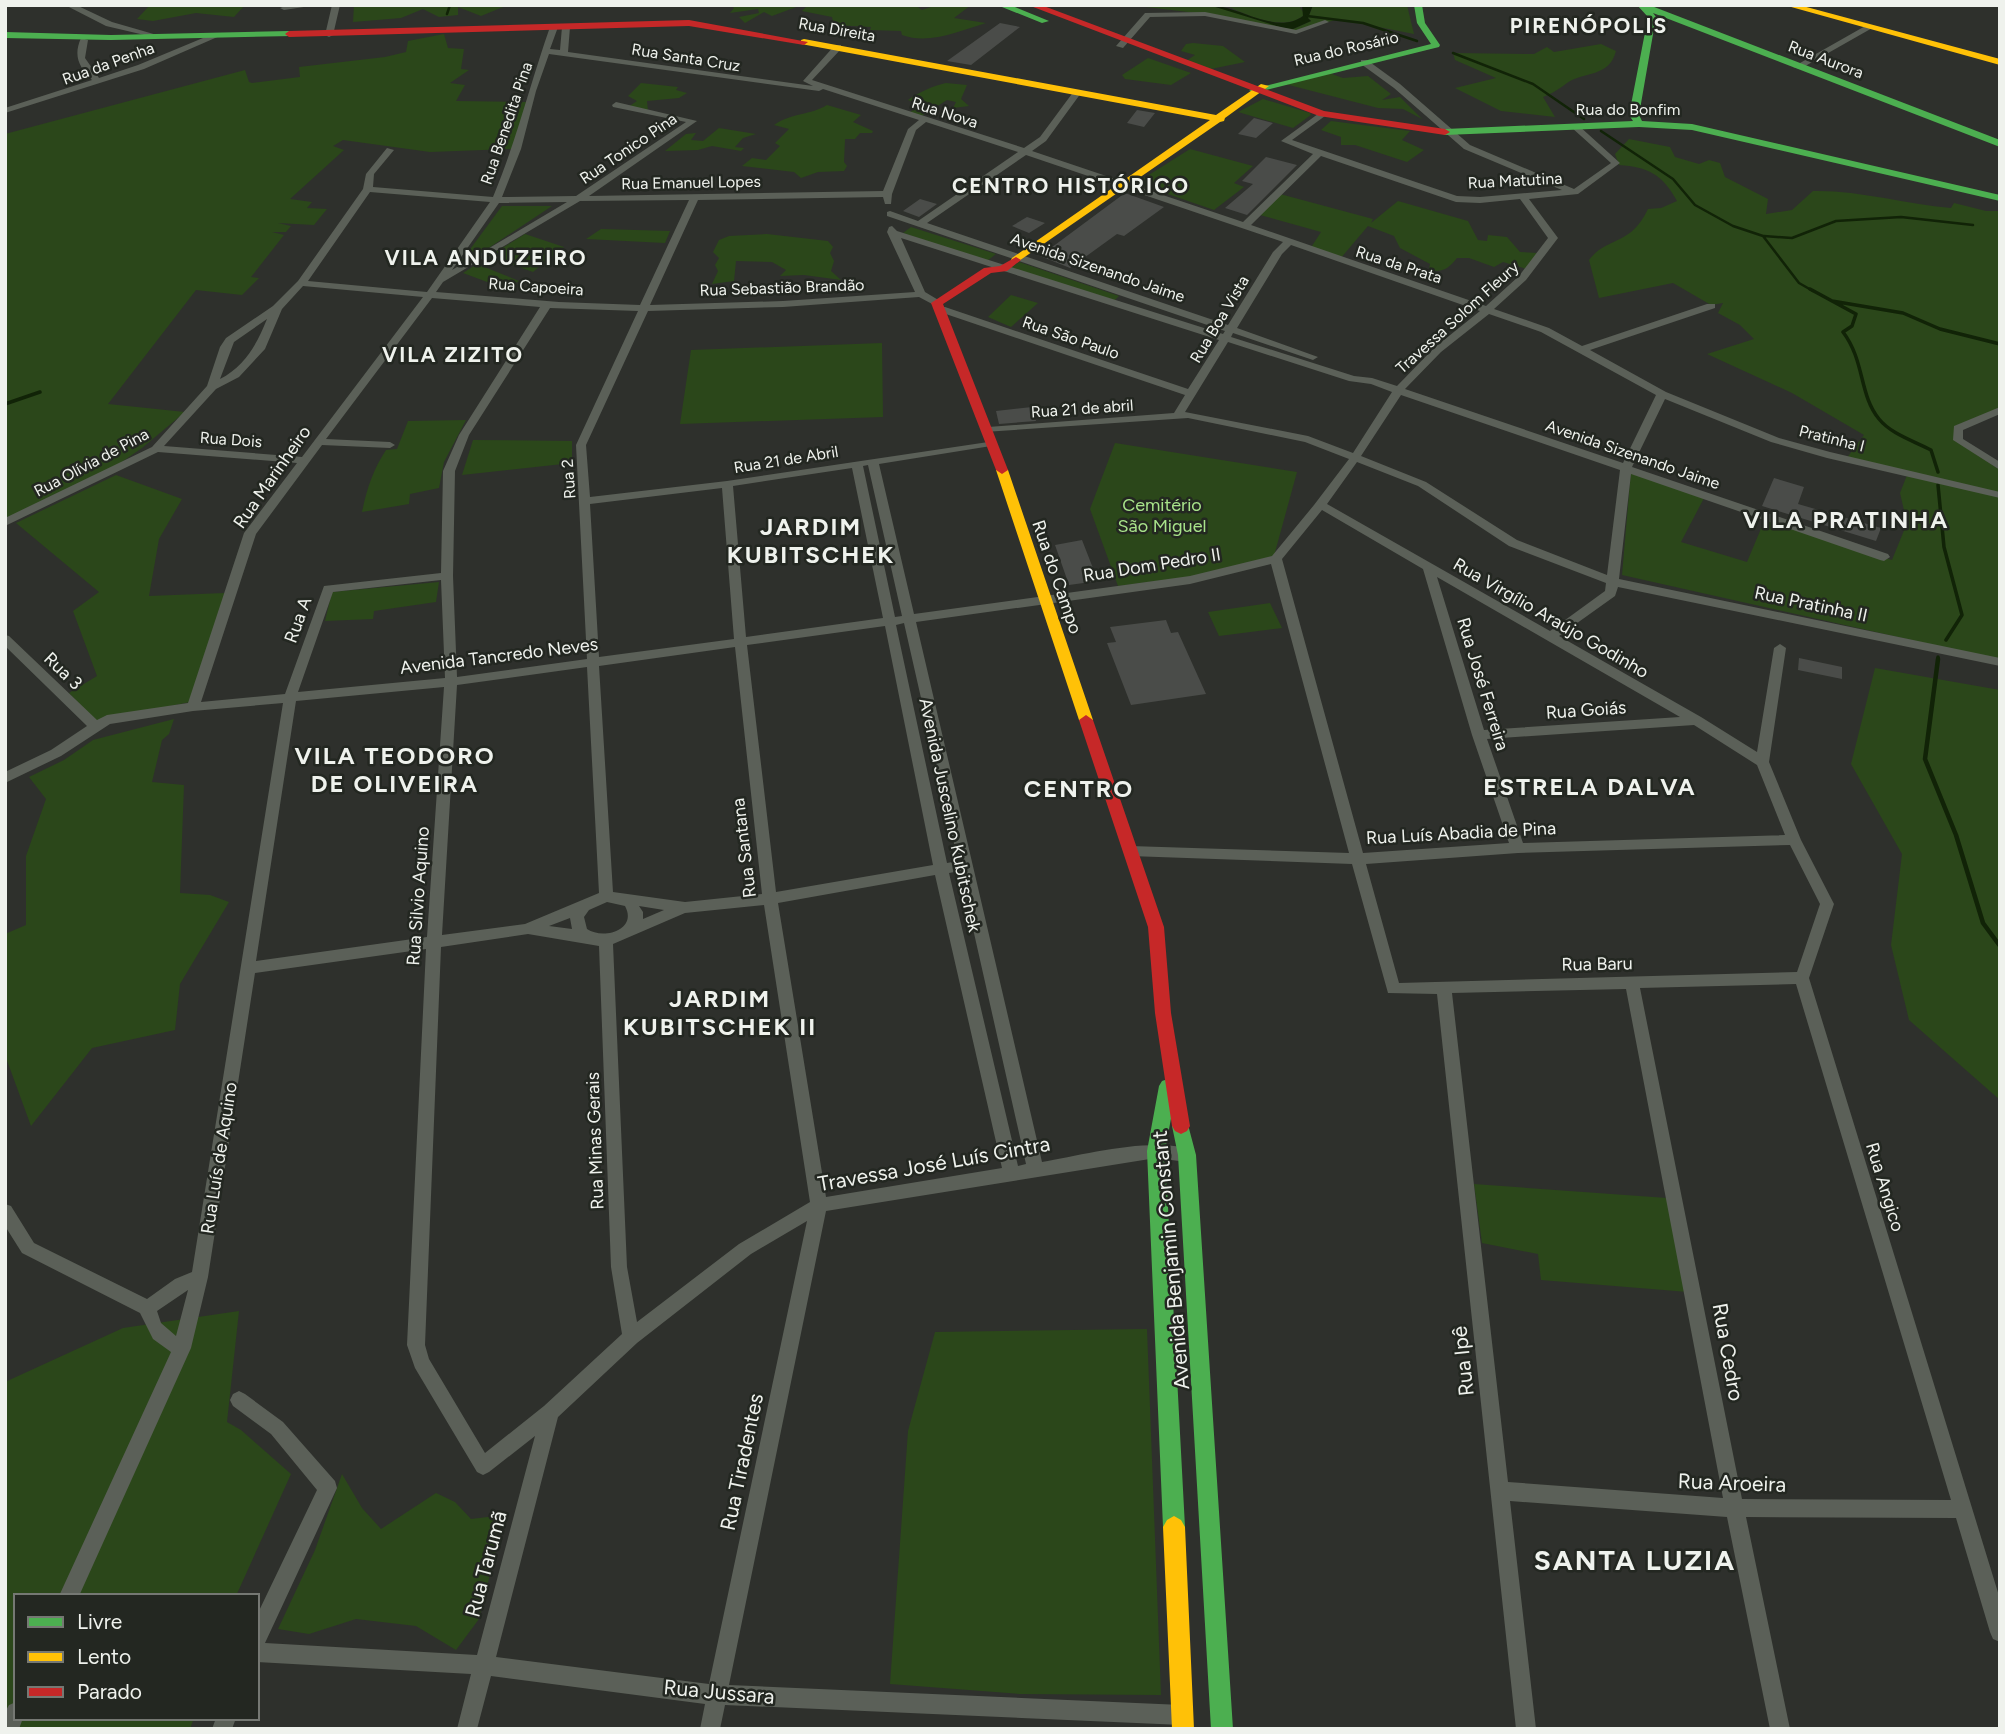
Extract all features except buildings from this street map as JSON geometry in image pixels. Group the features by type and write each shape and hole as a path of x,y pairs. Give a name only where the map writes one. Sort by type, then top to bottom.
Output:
{"main road":[{"path":"634,23 640,5"},
{"path":"654,23 656,5"},
{"path":"1001,5 1129,44"},
{"path":"1032,5 1129,44"},
{"name":"Rua do Rosário","path":"1258,90 1436,45 1421,23 1418,5"},
{"path":"1788,5 2000,62"},
{"path":"1639,124 1634,115 1648,8"},
{"name":"Rua Aurora","path":"1648,8 2000,144"},
{"name":"Rua Direita","path":"64,40 153,35 328,35 689,23 838,47 1218,118"},
{"path":"10,33 64,40"},
{"path":"5,46 64,40"},
{"name":"Rua do Bonfim","path":"1129,44 1321,114 1446,132 1639,124 1716,132 2000,198"},
{"path":"939,306 994,268 994,259 1015,254 1258,90"},
{"name":"Rua do Campo","path":"939,306 989,437 1156,927 1158,974 1170,1070"},
{"name":"Avenida Benjamin Constant","path":"1170,1070 1156,1152 1183,1722"},
{"name":"Avenida Benjamin Constant","path":"1170,1070 1187,1155 1222,1729"},
{"path":"1169,1436 1206,1436"}],"street":[{"path":"284,8 313,5"},
{"path":"328,35 336,5"},
{"path":"76,7 108,24 153,35"},
{"path":"1129,44 1148,15 1205,14 1296,32 1325,22"},
{"path":"560,27 564,53"},
{"name":"Rua Benedita Pina","path":"430,294 496,200 517,149 531,91 560,27"},
{"path":"1797,67 1870,27"},
{"name":"Rua da Penha","path":"10,110 98,82 218,35"},
{"path":"84,40 79,51 81,65 98,82"},
{"path":"804,85 838,47"},
{"name":"Rua Santa Cruz","path":"547,51 804,85"},
{"path":"1364,62 1397,86 1413,103 1440,123 1446,132 1467,147 1575,192"},
{"name":"Rua Nova","path":"804,85 829,89 1122,183"},
{"path":"918,225 1043,139 1077,93"},
{"path":"5,98 10,110"},
{"name":"Rua Tonico Pina","path":"439,282 578,200 694,121 616,105"},
{"name":"Rua Matutina","path":"1321,114 1284,141 1456,199 1524,198 1575,192 1616,163 1575,127"},
{"path":"924,120 912,129 887,194 892,232 921,294 939,306"},
{"name":"Rua Olívia de Pina","path":"212,387 225,347 230,340 277,308 301,283 368,189 370,174 390,150"},
{"path":"1244,226 1319,153"},
{"name":"Rua da Prata","path":"1122,183 1545,330 1662,394"},
{"name":"Rua Emanuel Lopes","path":"368,189 496,200 887,194"},
{"name":"Rua 2","path":"593,662 582,444 695,197"},
{"name":"Travessa Solom Fleury","path":"1276,559 1321,505 1399,390 1420,367 1490,310 1532,270 1553,238 1524,198"},
{"name":"Avenida Sizenando Jaime","path":"890,214 1126,293 1353,379 1372,381 1399,390 1884,557"},
{"name":"Avenida Sizenando Jaime","path":"892,232 994,268 1229,334"},
{"name":"Rua Boa Vista","path":"1178,415 1278,252 1289,242"},
{"name":"Rua Capoeira","path":"301,283 548,303 644,307"},
{"path":"1115,304 1126,293"},
{"name":"Rua Marinheiro","path":"193,706 250,533 430,294"},
{"name":"Rua Sebastião Brandão","path":"644,307 860,301 921,294"},
{"name":"Rua Silvio Aquino","path":"483,1466 421,1362 416,1345 434,941 451,681 447,576 449,471 464,435 548,303"},
{"name":"Rua São Paulo","path":"939,306 1192,394"},
{"path":"1581,350 1711,306"},
{"name":"Rua Olívia de Pina","path":"5,523 156,449 212,387 235,375 261,347 277,308"},
{"path":"1549,637 1611,593 1626,468 1662,394"},
{"name":"Pratinha I","path":"1662,394 1775,440 1826,455 2000,495"},
{"name":"Rua 21 de abril","path":"989,437 1178,415 1308,439 1356,456"},
{"path":"1997,415 1958,428 1958,440 2000,467"},
{"name":"Rua 21 de Abril","path":"586,501 727,484 873,462 989,437"},
{"path":"317,442 390,445"},
{"name":"Rua Dois","path":"156,449 303,460"},
{"name":"Rua Pratinha II","path":"1356,456 1422,484 1513,543 1614,582 2000,662"},
{"name":"Avenida Juscelino Kubitschek","path":"873,462 1035,1168"},
{"name":"Avenida Juscelino Kubitschek","path":"857,464 942,869 1011,1172"},
{"name":"Rua Santana","path":"727,484 740,641 769,899 818,1205"},
{"name":"Rua Virgílio Araújo Godinho","path":"1321,505 1696,720 1762,762"},
{"path":"1276,559 1357,859"},
{"name":"Rua Dom Pedro II","path":"908,618 1191,580 1276,559"},
{"name":"Rua José Ferreira","path":"1429,569 1479,735 1518,848"},
{"name":"Rua A","path":"290,698 328,589 447,576"},
{"name":"Avenida Tancredo Neves","path":"5,778 56,753 107,720 193,706 451,681 908,618"},
{"name":"Rua 3","path":"5,639 97,728"},
{"path":"1780,648 1762,762 1794,840 1827,904 1802,978"},
{"path":"593,662 606,896"},
{"name":"Rua Luís de Aquino","path":"70,1594 182,1348 200,1277 290,698"},
{"name":"Rua Goiás","path":"1479,735 1696,720"},
{"name":"Rua Luís Abadia de Pina","path":"1130,851 1357,859 1518,848 1794,840"},
{"name":"Rua Baru","path":"1357,859 1393,989 1802,978"},
{"path":"527,929 606,896 685,908 769,899 965,865"},
{"path":"624,898 637,913 629,931"},
{"path":"584,906 576,921 584,936"},
{"path":"248,968 527,929 607,941 685,908"},
{"name":"Rua Minas Gerais","path":"607,941 619,1267 631,1337"},
{"path":"964,966 988,962"},
{"name":"Rua Angico","path":"1802,978 2000,1632"},
{"name":"Rua Cedro","path":"1632,983 1695,1298 1733,1508 1780,1729"},
{"name":"Rua Ipê","path":"1444,987 1526,1729"},
{"name":"Travessa José Luís Cintra","path":"483,1466 550,1412 631,1337 745,1249 818,1205 1035,1168 1156,1152 1187,1155"},
{"name":"Rua Tiradentes","path":"710,1729 818,1205"},
{"path":"5,1211 28,1248 148,1308"},
{"path":"148,1308 181,1284 200,1277"},
{"path":"148,1308 151,1325 160,1337 182,1348"},
{"path":"239,1400 277,1428 328,1488 259,1633"},
{"name":"Rua Tarumã","path":"467,1729 550,1412"},
{"name":"Rua Aroeira","path":"1500,1491 1733,1508 1963,1510"},
{"name":"Rua Jussara","path":"259,1652 484,1665 717,1695 1183,1722"}],"green space":[{"path":"150,5 245,5 234,17 196,13 153,21 137,19"},
{"path":"354,5 508,5 481,16 458,7 458,15 439,17 423,9 401,18 353,22"},
{"path":"731,5 915,5 922,10 937,5 971,5 954,18 986,23 944,36 912,38 902,35 901,31 834,25 832,17 802,11 806,7 799,6 772,16 764,12 745,23 739,17 759,13 758,9 730,13 734,8"},
{"path":"1129,5 1209,5 1293,29 1311,21 1308,18 1313,5 1407,5 1414,34 1338,19 1296,32 1205,14"},
{"path":"1224,5 1302,5 1300,8 1305,14 1296,20 1276,22"},
{"path":"444,34 448,48 464,49 461,69 469,70 450,83 465,85 456,101 529,102 513,149 430,152 343,140 333,146 344,150 290,199 312,202 307,208 327,209 314,225 278,223 291,226 286,232 272,232 284,235 251,277 259,278 242,295 196,290 108,404 185,412 142,448 100,477 5,522 5,134 245,70 249,82 252,83 300,77 299,67 385,57 406,52 408,41"},
{"path":"1186,44 1223,46 1245,62 1206,70 1183,63 1195,55 1181,51"},
{"path":"1601,44 1616,51 1608,66 1574,79 1543,97 1555,117 1501,111 1455,88 1496,78 1455,60 1453,53 1534,54 1547,47 1554,52"},
{"path":"1148,58 1191,73 1171,85 1125,79 1122,75"},
{"path":"1329,73 1343,78 1368,76 1391,94 1382,100 1400,97 1422,119 1403,109 1378,108 1285,84"},
{"path":"641,83 678,87 676,90 687,93 679,98 647,101 648,111 628,107 637,101 628,96"},
{"path":"946,83 967,85 961,99 969,106 953,108 956,102 947,100 920,117 909,114 918,104 908,100"},
{"path":"1263,99 1311,115 1293,128 1238,112"},
{"path":"827,105 861,115 853,122 873,131 860,133 855,139 845,139 844,162 847,166 844,171 818,172 801,178 794,172 742,166 752,158 766,160 780,146 775,143 789,129 774,125"},
{"path":"1331,121 1410,131 1402,140 1424,150 1407,162 1355,145 1341,145 1341,137 1321,130"},
{"path":"719,128 756,134 743,138 735,147 744,148 741,151 712,146 698,150 665,151 686,134 696,133 691,140 703,141"},
{"path":"1629,139 1670,147 1675,157 1699,164 1709,160 1720,163 1725,177 1768,199 1766,214 1792,210 1813,191 1848,193 1951,208 1954,203 1986,211 2000,211 2000,408 1955,426 1956,441 2000,470 2000,660 1622,575 1631,471 1704,498 1681,542 1747,562 1765,519 1892,560 1907,523 1900,493 1907,475 1846,459 1864,435 1792,393 1707,354 1754,339 1740,325 1718,313 1723,303 1711,305 1673,283 1599,298 1589,260 1603,247 1634,230 1648,209 1661,208 1677,201 1660,178 1646,170 1619,165 1615,154"},
{"path":"1190,149 1253,166 1234,183 1244,187 1214,210 1136,183"},
{"path":"1280,194 1373,219 1371,223 1398,201 1468,221 1478,240 1487,241 1488,235 1507,237 1520,252 1537,253 1527,269 1503,262 1494,267 1469,258 1457,258 1451,265 1438,271 1429,269 1430,264 1400,248 1394,236 1368,226 1340,259 1310,249 1321,232 1260,215"},
{"path":"502,206 552,206 454,271"},
{"path":"911,227 996,254 987,261 903,233"},
{"path":"601,229 670,231 665,243 586,239"},
{"path":"525,234 564,247 533,272 489,256"},
{"path":"767,234 828,241 833,247 830,253 834,261 831,271 841,280 804,275 780,276 786,270 772,262 736,261 734,281 712,284 718,271 715,265 719,258 713,252 719,240 729,236"},
{"path":"1019,262 1119,296 1114,301 1011,268"},
{"path":"477,264 519,281 506,289 463,273"},
{"path":"1011,295 1038,303 1011,327 988,317"},
{"path":"882,343 883,417 680,424 691,350"},
{"path":"466,420 444,462 439,488 410,494 409,504 362,512 377,465 386,450 397,449 408,421"},
{"path":"473,440 572,441 572,463 462,475"},
{"name":"Cemitério São Miguel","path":"1115,443 1297,472 1274,556 1189,577 1118,586 1090,509"},
{"path":"116,475 182,499 159,539 149,596 225,593 190,702 96,721 69,693 97,676 73,611 99,592 16,523"},
{"path":"439,582 436,602 374,611 373,619 325,621 332,592"},
{"path":"1270,603 1282,628 1219,636 1208,612"},
{"path":"1875,668 2000,690 2000,1100 1909,1020 1891,945 1902,854 1851,764"},
{"path":"174,719 169,734 162,740 152,782 184,785 180,893 210,895 229,902 180,984 175,1030 92,1048 31,1126 5,1055 5,934 26,925 26,856 46,799 29,777 64,760 93,740"},
{"path":"1474,1184 1667,1198 1688,1292 1541,1280 1538,1254 1482,1243"},
{"path":"239,1311 227,1422 241,1430 291,1474 237,1594 14,1594 14,1720 193,1720 190,1729 5,1729 5,1382 123,1328"},
{"path":"1147,1329 1161,1695 1020,1694 890,1684 908,1431 935,1332"},
{"path":"342,1474 362,1508 381,1529 436,1493 455,1502 471,1519 496,1516 498,1542 479,1619 456,1650 416,1626 356,1619 309,1634 278,1629 315,1550"}],"shaded area":[{"path":"1209,5 1281,23 1303,16 1302,5 1313,5 1308,18 1311,21 1293,29"}],"waterway":[{"path":"447,14 450,5"},
{"path":"1307,16 1363,23 1417,41"},
{"path":"1453,53 1533,84 1584,119"},
{"path":"1601,131 1673,179 1695,205 1733,226 1763,236 1799,283 1813,291"},
{"path":"1764,236 1792,238 1836,221 1901,217 1973,225"},
{"path":"1810,289 1832,301"},
{"path":"1832,301 1903,313 1940,329 2000,344"},
{"path":"1832,301 1856,314 1852,326 1843,332 1855,354 1873,410 1890,429 1931,450 1938,472"},
{"path":"5,404 40,392"},
{"path":"1938,485 1944,547 1962,615 1946,640"},
{"path":"1938,659 1925,759 1956,835 1983,923 2000,946"}],"traffic: fast":[{"path":"1001,5 1045,21"},
{"path":"1254,90 1436,45 1421,23 1418,5"},
{"path":"1641,5 2000,144"},
{"path":"1639,124 1634,115 1652,17 1644,6"},
{"path":"5,35 111,38 289,34"},
{"path":"1445,132 1639,124 1692,127 2000,198"},
{"path":"1168,1086 1156,1151 1174,1527"},
{"path":"1181,1126 1187,1155 1222,1729"}],"traffic: slow":[{"path":"1788,5 2000,62"},
{"path":"804,42 1221,119"},
{"path":"1016,260 1264,86"},
{"path":"1002,470 1086,720"},
{"path":"1174,1527 1183,1729"}],"traffic: jam":[{"path":"1032,5 1322,114 1445,132"},
{"path":"289,34 689,23 804,42"},
{"path":"1002,470 937,303 988,270 1003,269 1016,260"},
{"path":"1086,720 1156,927 1163,1013 1181,1126"}],"district":[{"name":"PIRENÓPOLIS","path":"1589,26"},
{"name":"CENTRO HISTÓRICO","path":"1071,186"},
{"name":"VILA ANDUZEIRO","path":"486,258"},
{"name":"VILA ZIZITO","path":"453,355"},
{"name":"VILA PRATINHA","path":"1846,520"},
{"name":"JARDIM KUBITSCHEK","path":"811,541"},
{"name":"VILA TEODORO DE OLIVEIRA","path":"395,770"},
{"name":"ESTRELA DALVA","path":"1590,787"},
{"name":"CENTRO","path":"1079,789"},
{"name":"JARDIM KUBITSCHEK II","path":"720,1013"},
{"name":"SANTA LUZIA","path":"1635,1560"}]}
